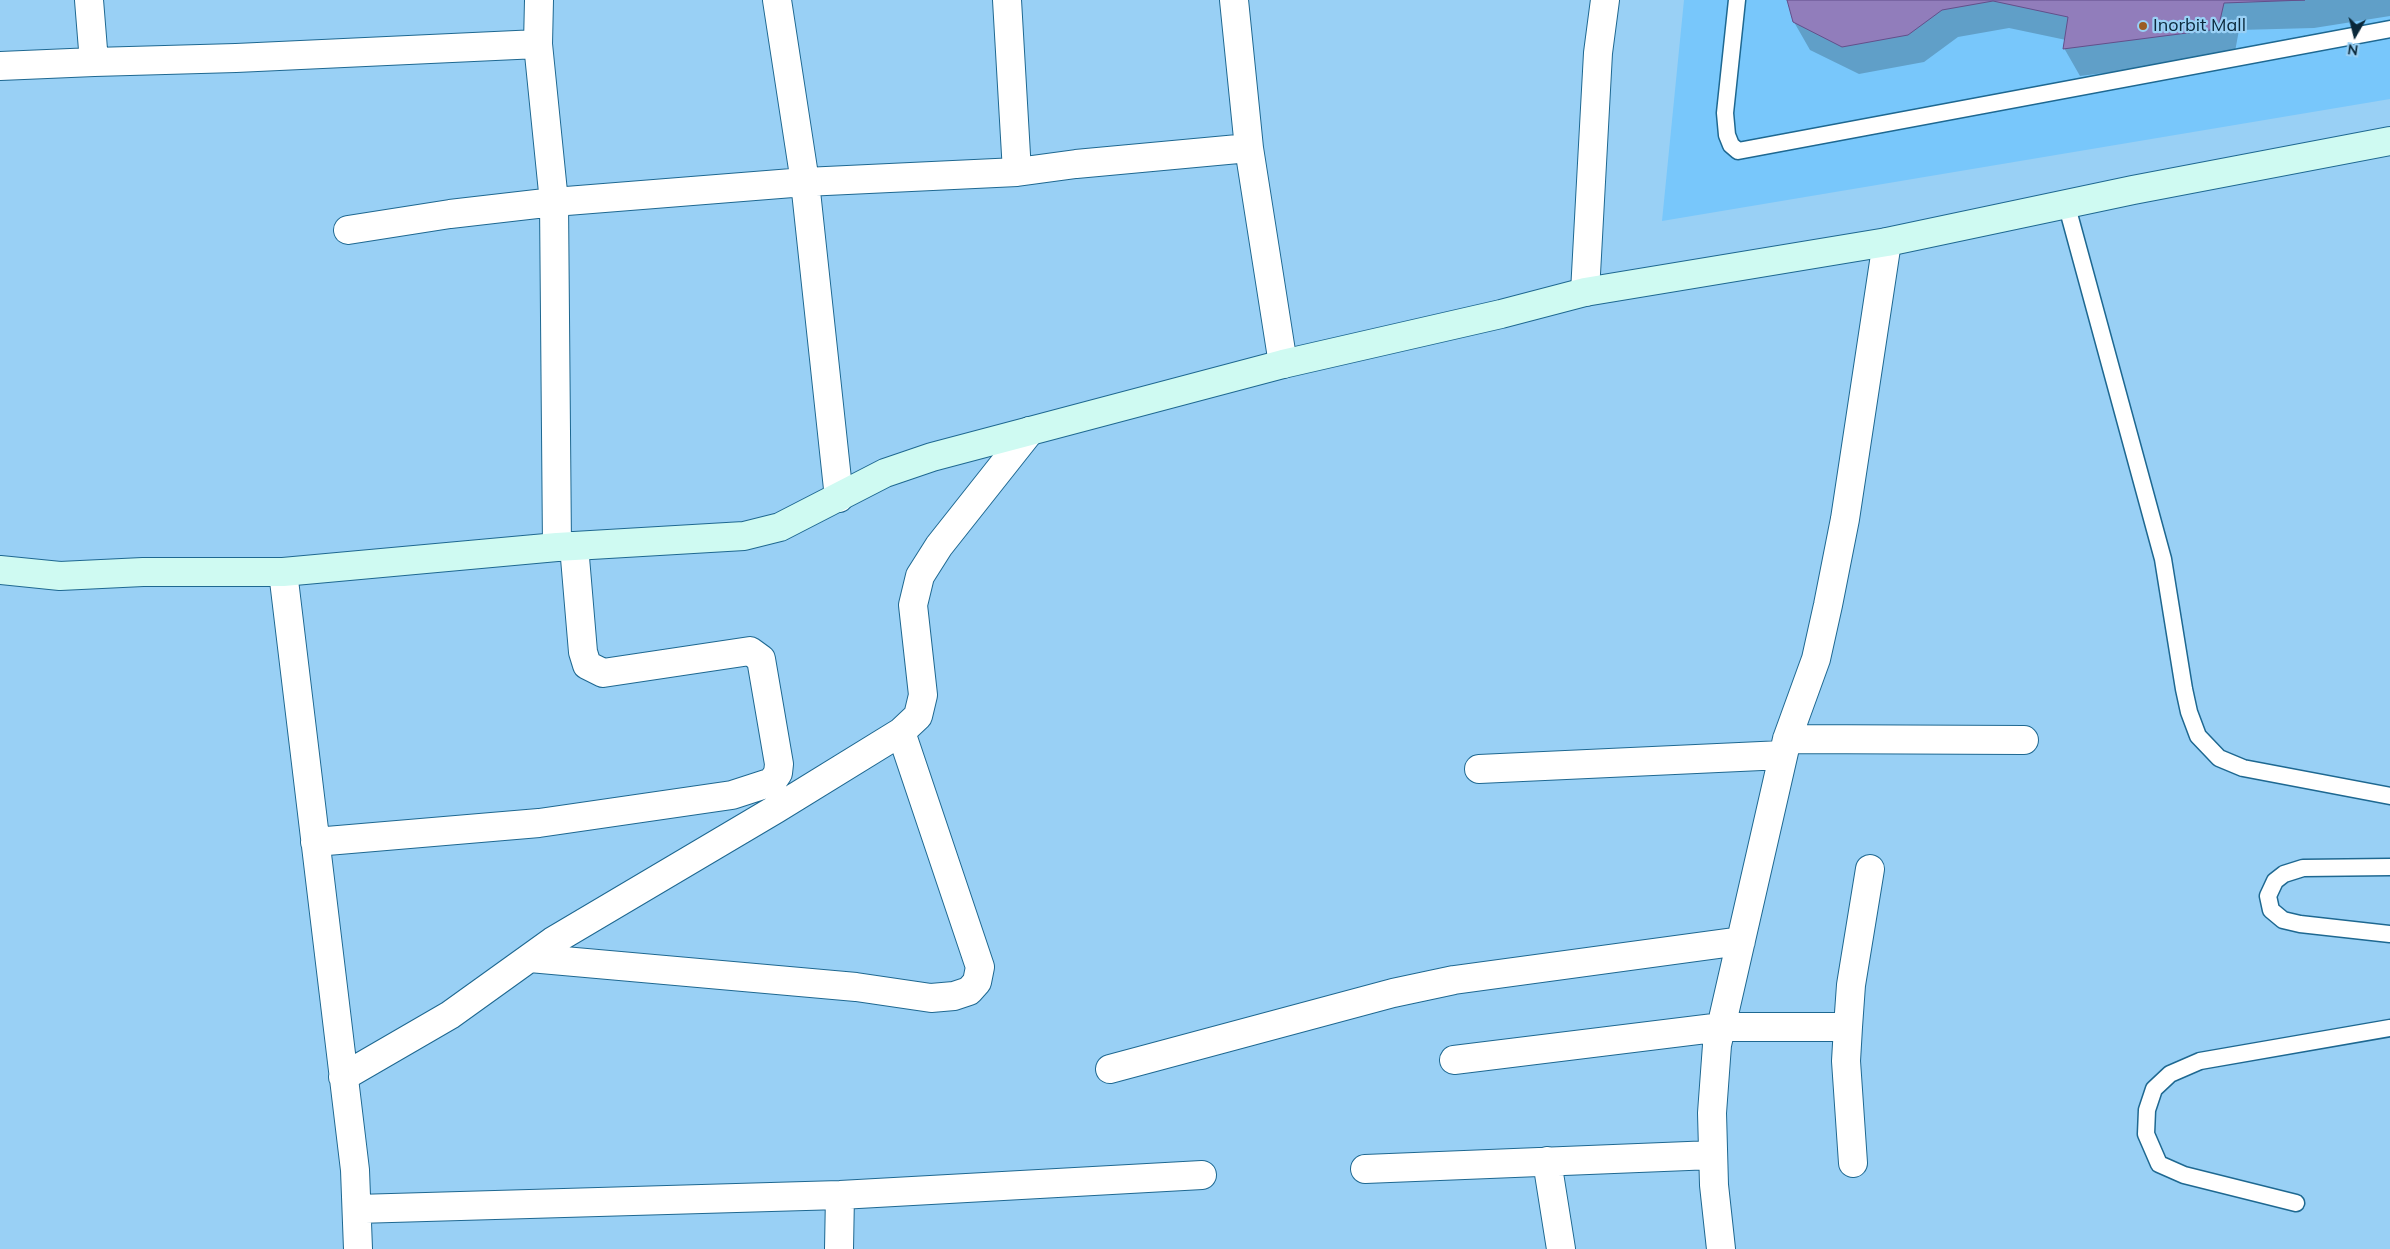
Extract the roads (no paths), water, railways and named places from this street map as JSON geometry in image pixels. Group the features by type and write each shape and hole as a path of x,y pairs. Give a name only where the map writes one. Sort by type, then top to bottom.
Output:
{"main road":[{"path":"0,570 60,576 143,572 283,572 565,547 744,536 780,527 885,473 932,457 1283,364 1501,314 1585,292 1888,242 2066,203 2390,140"}],"street":[{"path":"89,0 94,62"},
{"path":"315,842 539,823 732,795 772,782 778,773 779,764 761,658 750,652 603,673 587,665 583,652 565,547 554,202 538,44 539,0"},
{"path":"777,0 805,182 839,498"},
{"path":"1007,0 1017,172"},
{"path":"1234,0 1249,148 1283,364"},
{"path":"1585,292 1598,53 1604,0"},
{"path":"0,66 236,58 538,44"},
{"path":"348,230 450,214 554,202 805,182 1017,172 1076,164 1249,148"},
{"path":"1721,1249 1714,1186 1712,1113 1718,1044 1785,748 1816,659 1828,605 1845,519 1888,242"},
{"path":"343,1076 430,1027 553,940 776,810 901,732 918,716 923,695 913,605 920,576 939,546 1030,431"},
{"path":"283,572 355,1170 358,1249"},
{"path":"530,958 856,987 931,998 954,996 969,991 977,982 980,967 901,732"},
{"path":"1479,769 1785,748 2024,740"},
{"path":"1853,1163 1846,1061 1851,985 1870,869"},
{"path":"1110,1069 1393,993 1454,980 1741,942"},
{"path":"1454,1060 1722,1027 1848,1027"},
{"path":"1365,1169 1713,1155"},
{"path":"1547,1162 1561,1249"},
{"path":"357,1209 840,1195 1202,1174"},
{"path":"839,1249 840,1195"}],"lane":[{"path":"1737,0 1725,113 1727,135 1731,145 1738,151 2390,29"},
{"path":"2066,203 2164,559 2184,689 2189,712 2198,736 2219,758 2243,768 2390,796"},
{"path":"2390,867 2303,868 2284,874 2275,881 2268,896 2271,910 2283,920 2300,924 2390,934"},
{"path":"2296,1203 2184,1175 2159,1164 2146,1134 2147,1110 2154,1089 2170,1074 2200,1061 2390,1028"}],"place":[{"name":"Inorbit Mall","path":"2143,26"}]}
